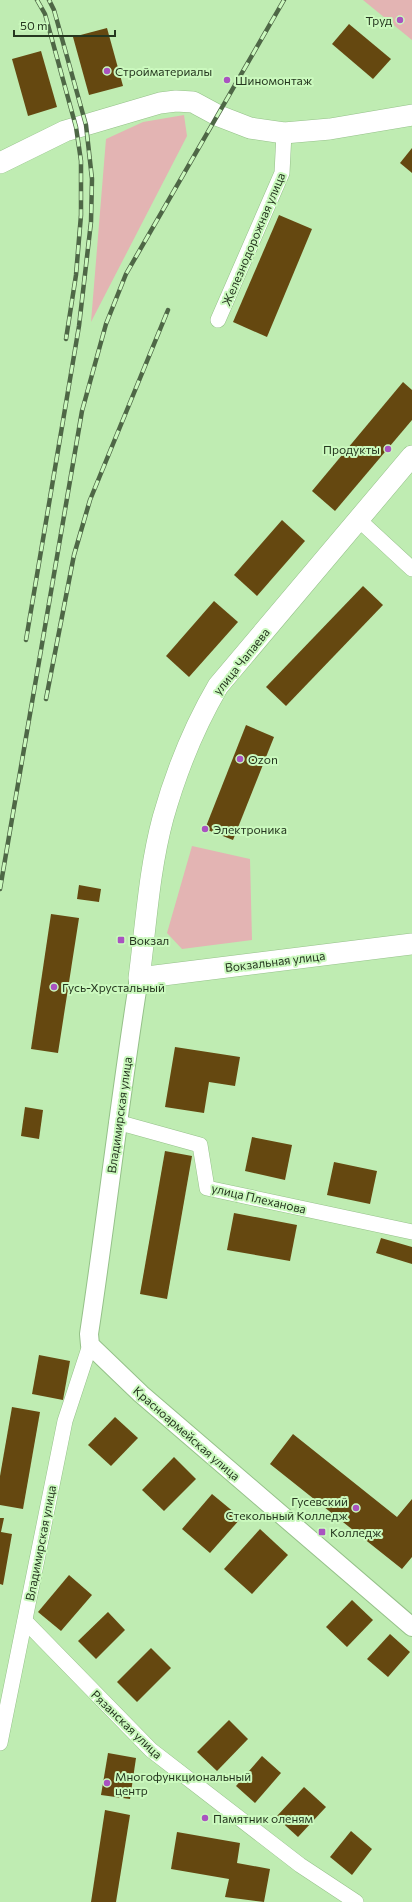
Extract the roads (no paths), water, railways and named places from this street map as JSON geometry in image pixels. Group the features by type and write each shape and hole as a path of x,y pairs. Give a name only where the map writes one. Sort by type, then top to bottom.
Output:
{"main road":[{"path":"0,163 65,131 160,103 176,101 193,102 219,116 250,128 284,134 330,129 412,116"},
{"name":"улица Чапаева","path":"139,978 153,866 163,818 199,718 218,686 412,456"},
{"name":"Вокзальная улица","path":"139,978 412,944"}],"street":[{"name":"Железнодорожная улица","path":"218,320 282,173 284,134"},
{"path":"359,520 412,569"},
{"name":"Владимирская улица","path":"0,1743 65,1421 90,1345 89,1334 117,1122 139,978"},
{"name":"улица Плеханова","path":"117,1122 200,1145 207,1188 412,1232"},
{"name":"Красноармейская улица","path":"90,1345 141,1394 412,1627"},
{"name":"Рязанская улица","path":"24,1621 152,1750 300,1865 356,1902"}],"railway":[{"path":"37,0 45,14 76,127 81,161 81,215 76,275 66,339"},
{"path":"26,640 79,326 91,222 92,179 86,125 54,10 49,0"},
{"path":"0,889 82,411 106,324 126,274 284,0"},
{"path":"46,699 74,555 90,500 168,310"}],"place":[{"name":"Труд","path":"400,20"},
{"name":"Стройматериалы","path":"107,71"},
{"name":"Шиномонтаж","path":"227,80"},
{"name":"Продукты","path":"388,449"},
{"name":"Ozon","path":"240,759"},
{"name":"Электроника","path":"205,829"},
{"name":"Вокзал","path":"121,940"},
{"name":"Гусь-Хрустальный","path":"54,987"},
{"name":"Гусевский Стекольный Колледж","path":"356,1508"},
{"name":"Колледж","path":"322,1532"},
{"name":"Многофункциональный центр","path":"107,1783"},
{"name":"Памятник оленям","path":"205,1818"}]}
